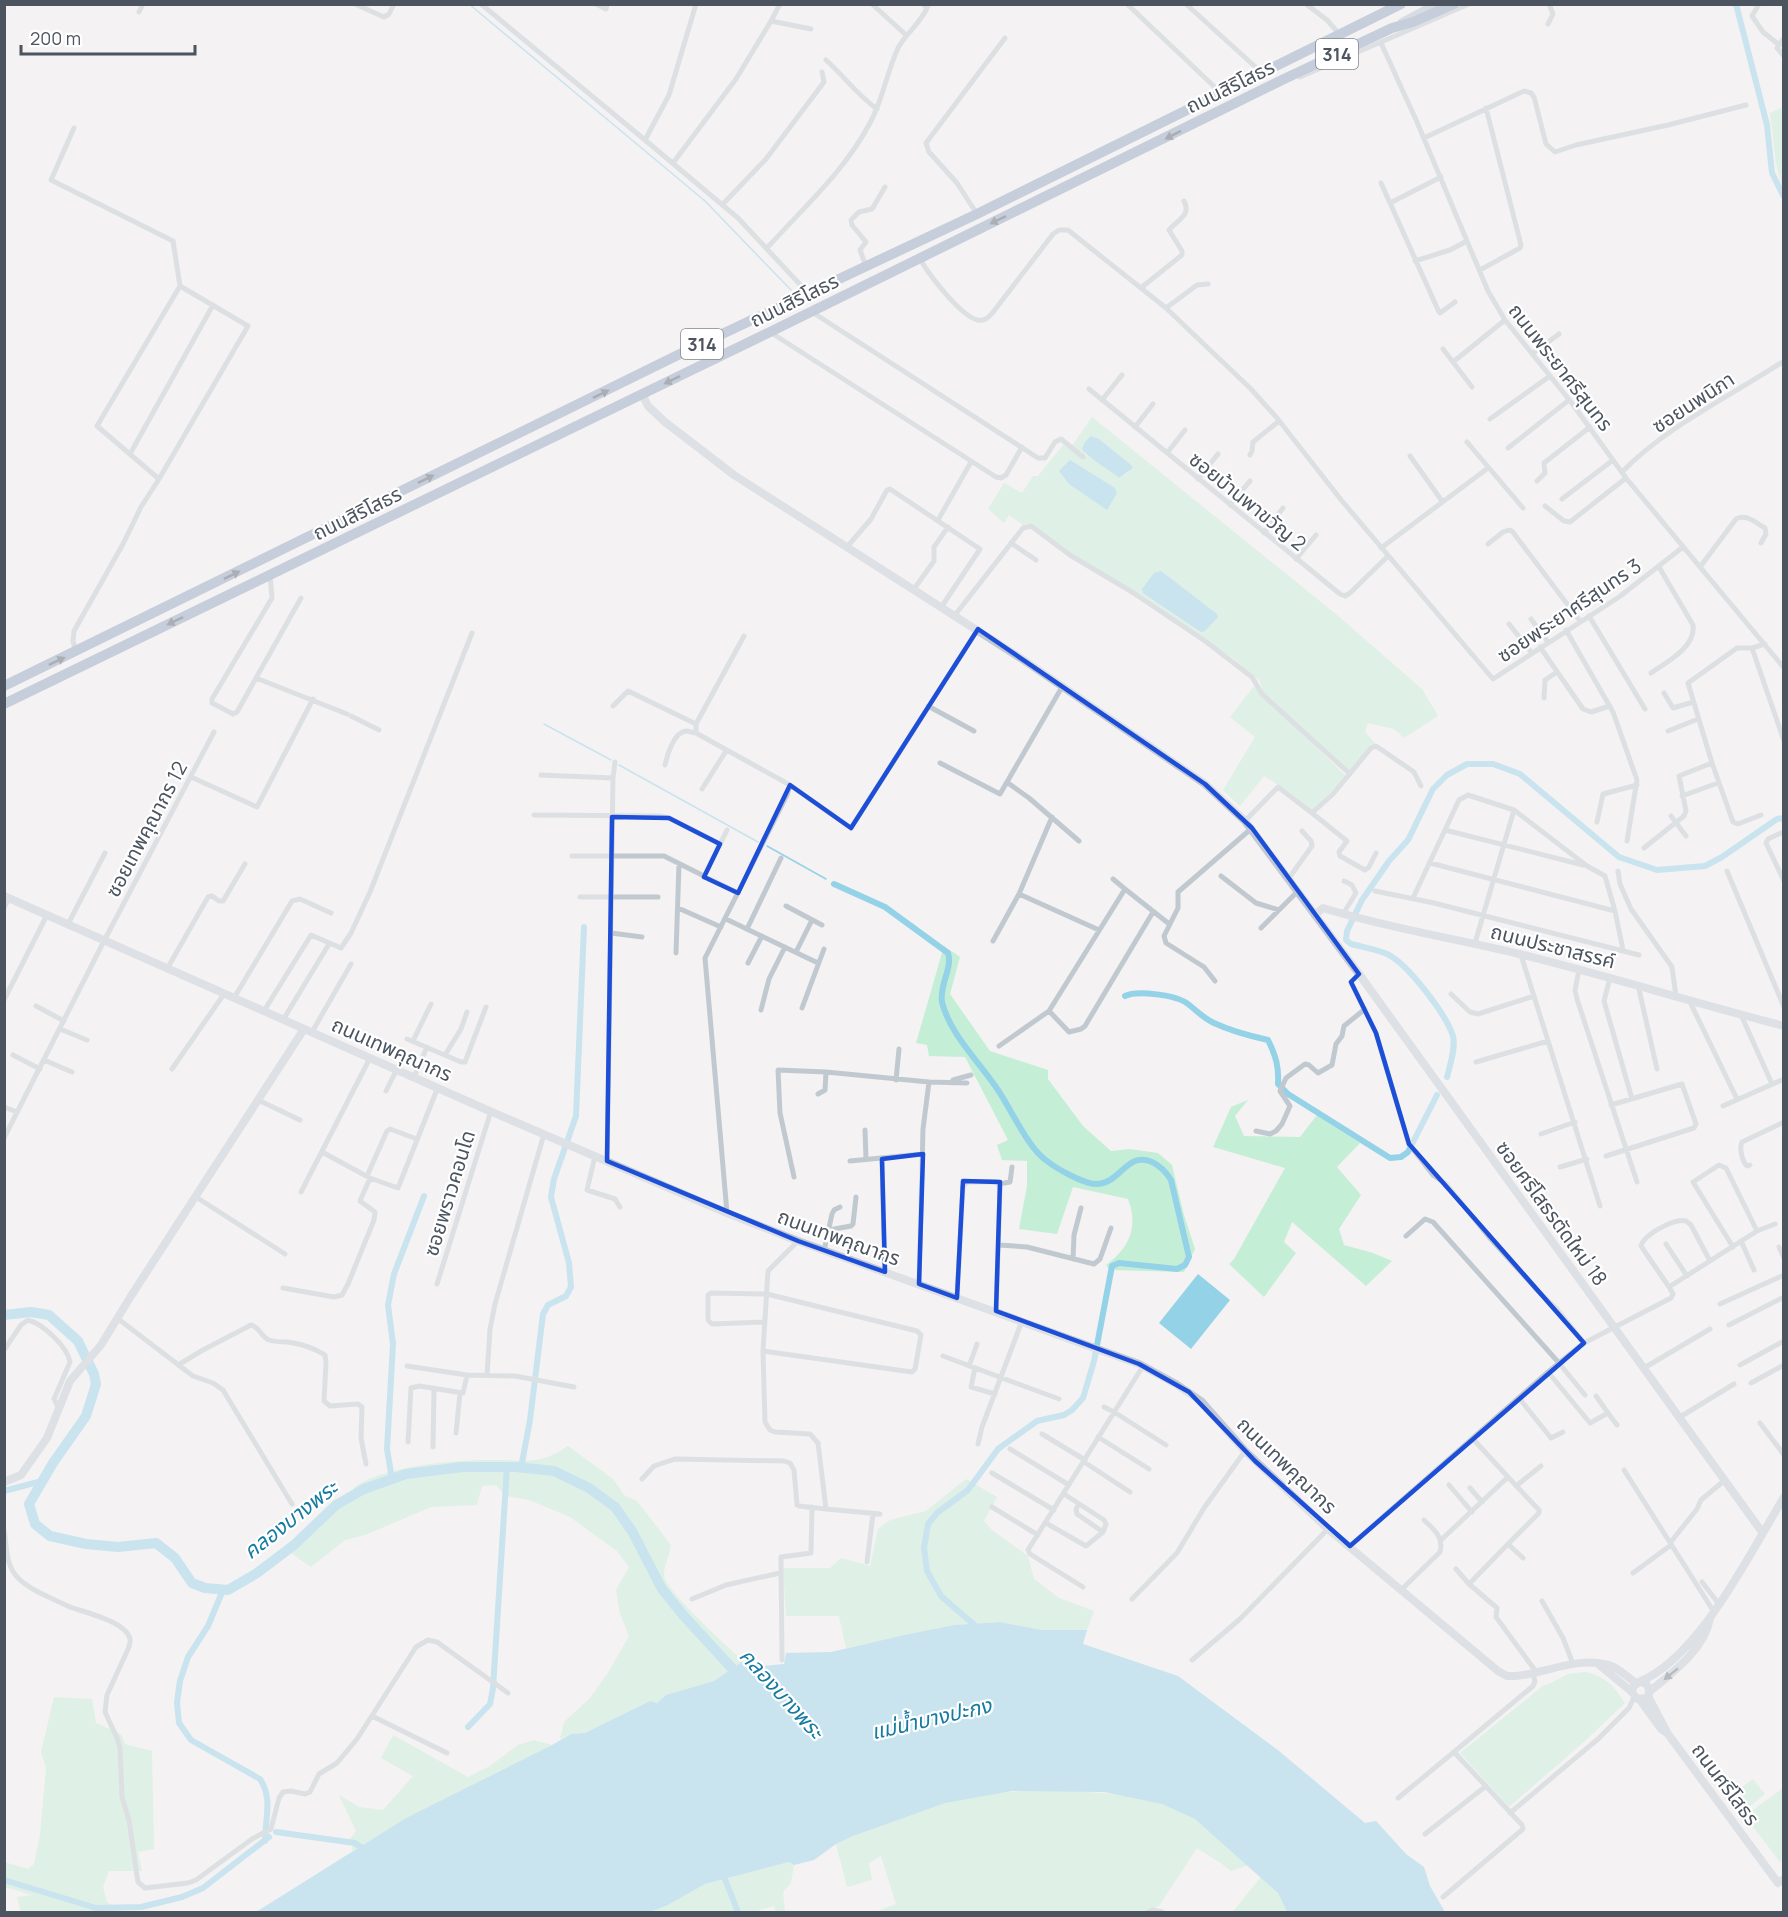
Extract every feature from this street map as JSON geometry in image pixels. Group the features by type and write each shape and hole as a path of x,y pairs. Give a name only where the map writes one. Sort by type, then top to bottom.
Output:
{"highway":[{"name":"ถนนสิริโสธร","path":"4,686 808,293 977,214 1401,5"},
{"name":"ถนนสิริโสธร","path":"4,704 812,312 1282,80 1392,28 1413,22 1445,6"},
{"path":"503,441 512,458"}],"street":[{"path":"139,12 143,4"},
{"path":"355,4 384,17 389,14 394,4"},
{"path":"481,4 723,205 808,293"},
{"path":"596,4 606,9 607,4"},
{"path":"645,140 669,95 696,4"},
{"path":"673,163 736,79 780,4"},
{"path":"872,4 906,35"},
{"path":"1127,4 1221,93"},
{"path":"1186,4 1262,73"},
{"path":"1306,4 1327,20 1340,36"},
{"path":"1282,80 1299,78 1469,4"},
{"path":"1548,24 1553,14 1549,4"},
{"path":"1759,4 1752,16 1763,32 1778,44"},
{"path":"767,248 846,162 877,109 898,48 906,35 921,20 927,6"},
{"path":"771,21 812,29"},
{"path":"977,214 957,183 929,153 926,143 1005,38"},
{"path":"1784,38 1777,48 1784,56"},
{"name":"ถนนพระยาศรีสุนทร","path":"1381,43 1497,308 1590,427 1626,478 1784,668"},
{"path":"826,60 858,95 877,109"},
{"path":"723,205 766,159 818,91 825,80 822,72"},
{"path":"1424,138 1524,91 1532,93 1546,144 1555,152 1746,105"},
{"path":"1480,270 1520,248 1521,245 1486,108"},
{"path":"74,128 51,180 173,241 180,286 97,426 159,479"},
{"path":"1390,203 1441,177"},
{"path":"1381,183 1438,312 1440,313 1455,302"},
{"path":"866,266 860,250 866,242 852,225 851,220 859,212 872,208 885,187"},
{"path":"1142,287 1182,255 1170,230 1187,213 1184,201"},
{"name":"ซอยพระยาศรีสุนทร 3","path":"920,257 928,274 961,309 974,320 981,321 997,307 1053,234 1059,230 1068,230 1142,287 1251,389 1491,678 1497,677 1630,590 1683,548"},
{"path":"1415,261 1467,242"},
{"path":"1166,308 1197,285 1208,284"},
{"path":"76,652 73,641 74,631 141,507 248,326 180,286"},
{"path":"130,454 213,305"},
{"path":"812,312 1042,459 1055,442 1061,440 1083,457"},
{"path":"1453,362 1505,320"},
{"path":"770,332 996,477 1002,478 1005,475 1022,447"},
{"path":"1532,354 1558,334"},
{"path":"1443,349 1472,387"},
{"name":"ซอยนพนิภา","path":"1622,472 1641,454 1676,429 1784,361"},
{"path":"1102,400 1122,375"},
{"path":"1490,419 1550,376"},
{"name":"ซอยบ้านพาขวัญ 2","path":"1089,388 1340,594 1345,596 1350,593 1388,556"},
{"name":"ซอยศรีโสธรตัดใหม่ 18","path":"642,394 648,406 734,476 978,629 1205,784 1245,820 1762,1532"},
{"path":"1508,448 1569,400"},
{"path":"1135,427 1153,404"},
{"path":"1250,455 1253,442 1279,421"},
{"path":"1537,481 1545,473 1544,463 1590,427"},
{"path":"1167,453 1185,430"},
{"path":"1467,442 1523,508"},
{"path":"1198,479 1218,454"},
{"path":"1410,456 1442,501"},
{"path":"1562,499 1613,460"},
{"path":"938,520 971,462"},
{"path":"1381,548 1488,468"},
{"path":"1545,506 1564,521 1570,522 1626,478"},
{"path":"1230,505 1250,481"},
{"path":"847,547 870,519 889,489 980,549 942,606"},
{"path":"1264,533 1283,508"},
{"path":"1700,567 1740,516 1765,528 1766,534 1761,543"},
{"path":"955,615 1023,528 1031,526 1070,555 1132,592 1205,641 1252,677 1262,694 1350,774"},
{"path":"914,589 934,561 934,547 948,527"},
{"path":"1488,544 1503,532 1512,531 1580,621"},
{"path":"1296,559 1316,535"},
{"path":"1011,543 1036,560"},
{"path":"1651,673 1685,647 1694,632 1693,625 1659,567"},
{"path":"270,575 272,598 212,699 212,703 235,714 301,598"},
{"path":"1589,616 1645,709"},
{"path":"1531,619 1548,642"},
{"path":"1509,624 1532,653"},
{"path":"665,765 667,753 679,735 686,731 696,733 789,785 851,828 978,629"},
{"path":"1566,630 1610,706 1636,776 1637,785 1627,841"},
{"path":"264,1011 310,937 313,936 338,948 343,946 370,892 472,633"},
{"path":"696,733 696,724 744,636"},
{"path":"1761,815 1738,824 1733,822 1718,783 1688,686 1690,680 1737,648 1752,648 1765,644"},
{"path":"1540,647 1583,709 1592,712 1610,706"},
{"path":"1752,648 1784,741"},
{"path":"1778,660 1784,654"},
{"path":"1544,698 1545,680 1557,672"},
{"path":"256,678 313,699 379,730"},
{"path":"940,763 1001,793 1062,687"},
{"path":"613,706 628,691 696,724"},
{"path":"1664,693 1673,708 1693,702"},
{"path":"191,777 257,807 313,699"},
{"path":"928,706 975,731"},
{"path":"1668,731 1698,719"},
{"name":"ซอยเทพคุณากร 12","path":"4,1138 214,732"},
{"path":"1312,813 1333,794 1371,748 1376,746 1414,772 1421,786"},
{"path":"702,789 726,751"},
{"path":"607,1161 612,817 615,762"},
{"path":"1644,848 1686,813 1679,776 1712,763"},
{"path":"541,776 613,777"},
{"path":"1008,783 1053,817 1078,841"},
{"path":"1682,796 1718,783"},
{"path":"727,1213 705,963 708,952 787,795 789,785"},
{"path":"1597,822 1603,794 1637,785"},
{"path":"1245,820 1278,787 1347,841 1339,852 1340,856 1365,870 1370,867 1376,853"},
{"path":"1413,898 1459,800 1468,795 1514,810 1587,866 1605,876 1623,950"},
{"path":"1475,944 1514,810"},
{"path":"534,815 660,816 669,818 720,844"},
{"path":"1671,816 1686,836"},
{"path":"993,941 1019,894 1053,817"},
{"path":"1215,981 1204,967 1166,943 1164,936 1178,908 1178,892 1252,828"},
{"path":"704,877 727,830"},
{"path":"1444,830 1587,866"},
{"path":"1288,878 1311,846 1311,841 1302,831"},
{"path":"1781,833 1768,839 1766,843 1784,880"},
{"path":"68,924 105,853"},
{"path":"572,856 658,855 738,894"},
{"path":"747,929 781,858"},
{"path":"1430,863 1615,911"},
{"path":"167,969 208,897 212,896 223,901 246,864"},
{"path":"676,953 679,864"},
{"path":"1618,871 1620,884 1631,909 1663,951 1672,967 1676,996"},
{"path":"1727,871 1784,1007"},
{"path":"1221,876 1256,903 1279,910"},
{"path":"1113,879 1168,923"},
{"path":"1344,881 1352,885 1356,893 1345,915"},
{"path":"999,1046 1049,1011 1125,889"},
{"path":"1261,928 1298,891"},
{"path":"1375,891 1484,915 1639,956"},
{"path":"1019,894 1099,930"},
{"path":"4,908 7,897"},
{"name":"ถนนเทพคุณากร","path":"7,897 727,1213 824,1251 996,1311 1143,1366 1201,1401 1245,1451 1328,1529 1498,1671 1507,1676 1535,1673 1573,1664 1597,1663 1610,1665 1638,1683"},
{"path":"580,897 658,897"},
{"path":"234,998 292,901 300,899 331,913"},
{"path":"786,906 822,926"},
{"path":"678,908 721,927"},
{"name":"ถนนประชาสรรค์","path":"1315,915 1323,908 1359,919 1521,955 1784,1026"},
{"path":"1049,1011 1069,1032 1085,1026 1153,912"},
{"path":"5,996 47,915"},
{"path":"726,919 818,963"},
{"path":"796,952 812,920"},
{"path":"611,933 642,936"},
{"path":"748,963 762,936"},
{"path":"283,1020 329,944"},
{"path":"761,1010 769,979 785,947"},
{"path":"802,1008 824,949"},
{"path":"1521,955 1600,1206"},
{"path":"4,1482 21,1475 47,1438 70,1381 101,1345 258,1100 308,1031 351,964"},
{"path":"1579,970 1576,994 1637,1182"},
{"path":"1359,974 1351,981 1381,1048 1409,1144 1433,1175 1446,1184 1490,1237 1557,1309 1584,1343"},
{"path":"1610,978 1604,1001 1632,1099"},
{"path":"1638,985 1657,1069"},
{"path":"172,1069 224,994"},
{"path":"1451,994 1470,1011 1478,1014 1534,996"},
{"path":"1690,1002 1737,1099"},
{"path":"431,1004 410,1040 461,1062 466,1061 486,1007"},
{"path":"36,1006 63,1021"},
{"path":"1256,1131 1270,1134 1276,1131 1282,1124 1290,1106 1280,1093 1286,1078 1305,1064 1318,1073 1332,1065 1336,1044 1342,1036 1344,1026 1365,1009"},
{"path":"445,1055 461,1029 467,1012"},
{"path":"1740,1015 1772,1084"},
{"path":"60,1029 87,1040"},
{"path":"1476,1062 1548,1041"},
{"path":"414,1077 427,1047"},
{"path":"896,1080 899,1049"},
{"path":"13,1055 39,1069"},
{"path":"301,1192 371,1057"},
{"path":"44,1060 72,1072"},
{"path":"386,1091 397,1069"},
{"path":"794,1177 780,1113 777,1072 781,1069 896,1080 967,1083"},
{"path":"818,1094 825,1090 826,1072"},
{"path":"952,1083 953,1080 971,1075"},
{"path":"1723,1106 1784,1079"},
{"path":"919,1284 925,1108 929,1082"},
{"path":"1606,1156 1694,1128 1696,1124 1682,1084 1611,1105"},
{"path":"322,1152 369,1177 398,1188 438,1087"},
{"path":"258,1100 300,1120"},
{"path":"4,1107 17,1112"},
{"name":"ซอยพราวคอนโด","path":"437,1284 491,1111"},
{"path":"1541,1134 1575,1122"},
{"path":"1750,1165 1747,1166 1744,1163 1740,1147 1742,1142 1783,1123"},
{"path":"283,1288 334,1296 342,1295 374,1220 373,1209 360,1201 387,1131 390,1128 395,1129 417,1139"},
{"path":"866,1131 866,1159"},
{"path":"488,1375 490,1329 495,1304 544,1134"},
{"path":"850,1161 923,1154"},
{"path":"596,1156 587,1190 615,1199 620,1207"},
{"path":"882,1159 885,1272"},
{"path":"1560,1167 1587,1159"},
{"path":"1732,1247 1693,1182 1719,1165 1726,1168 1758,1231"},
{"path":"957,1298 963,1186 968,1182 999,1184 1010,1182 1012,1167"},
{"path":"996,1311 999,1184"},
{"path":"196,1197 285,1254"},
{"path":"829,1230 854,1224 856,1197"},
{"path":"824,1251 834,1210 840,1207"},
{"path":"1073,1258 1074,1234 1081,1208"},
{"path":"1406,1236 1425,1219 1433,1222 1585,1395"},
{"path":"1350,1546 1584,1343 1671,1298 1673,1294 1669,1287 1641,1246 1645,1238 1675,1221 1686,1221 1691,1225 1710,1261"},
{"path":"1669,1287 1758,1231 1775,1224"},
{"path":"999,1245 1017,1246 1094,1264 1097,1262 1111,1228"},
{"path":"798,1241 769,1269 764,1322 767,1426 775,1432 810,1434 814,1437 818,1443 826,1509"},
{"path":"1742,1241 1754,1270"},
{"path":"1666,1245 1687,1276"},
{"path":"1779,1247 1784,1258"},
{"path":"1720,1304 1784,1275"},
{"path":"764,1322 712,1324 708,1320 706,1299 711,1293 767,1294 917,1331 921,1335 915,1369 912,1372 764,1350"},
{"path":"1729,1325 1784,1297"},
{"path":"117,1318 193,1376 219,1386 227,1394 292,1504"},
{"path":"4,1350 21,1325 28,1320 51,1334 67,1353 70,1362 54,1399 59,1409"},
{"path":"978,1444 1000,1376 1022,1321"},
{"path":"178,1365 251,1324 269,1340 303,1345 320,1352 325,1355 326,1363 324,1401 330,1406 358,1404 362,1407 361,1438 366,1464"},
{"path":"1644,1368 1710,1329"},
{"path":"1740,1365 1784,1341"},
{"path":"977,1344 971,1387 995,1394"},
{"path":"943,1356 1059,1399"},
{"path":"1750,1383 1784,1365"},
{"path":"407,1366 468,1375 530,1379 574,1387"},
{"path":"1083,1587 1030,1554 1028,1550 1143,1366"},
{"path":"1548,1372 1588,1422 1592,1423 1608,1413"},
{"path":"456,1433 460,1394 464,1391 468,1375"},
{"path":"1680,1418 1734,1383"},
{"path":"408,1442 411,1389 419,1386 460,1394"},
{"path":"433,1447 434,1388"},
{"path":"1596,1396 1617,1425"},
{"path":"1519,1398 1551,1438 1563,1432"},
{"path":"1104,1407 1166,1445"},
{"path":"1760,1424 1784,1455"},
{"path":"1042,1434 1130,1492"},
{"path":"1098,1437 1149,1469"},
{"path":"1469,1584 1539,1513 1538,1508 1473,1438"},
{"path":"1010,1449 1069,1485"},
{"path":"1132,1599 1177,1553 1210,1499 1245,1451"},
{"path":"642,1479 654,1466 675,1459 784,1461 790,1463 794,1470 799,1506 880,1514"},
{"path":"1516,1486 1540,1466"},
{"path":"1597,1663 1635,1696 1649,1694 1689,1656 1709,1626 1712,1615 1624,1470"},
{"path":"992,1473 1054,1510"},
{"path":"1441,1540 1508,1478"},
{"path":"1633,1573 1671,1544 1704,1497 1725,1480"},
{"path":"1449,1485 1472,1512"},
{"path":"1470,1488 1482,1502"},
{"path":"1046,1523 1083,1545 1089,1544 1103,1532 1106,1524 1104,1520 1064,1494"},
{"path":"1510,1813 1598,1739 1629,1708 1635,1696 1633,1687 1673,1661 1712,1615 1784,1497"},
{"path":"1079,1504 1076,1509 1077,1514 1103,1532"},
{"path":"782,1660 781,1557 811,1553 812,1507"},
{"path":"992,1507 1038,1535"},
{"path":"867,1562 873,1514"},
{"path":"1402,1589 1440,1552 1441,1537 1424,1520"},
{"path":"1192,1660 1240,1619 1328,1529"},
{"path":"4,1530 8,1560 17,1577 31,1587 72,1607 98,1615 117,1625 130,1636 129,1647 107,1695 105,1712 120,1748 122,1797 129,1820 138,1882 149,1889 188,1883 204,1875 252,1839 274,1826 279,1798 283,1792 305,1794 310,1792 319,1774 343,1757 357,1739 410,1655 423,1641 437,1642 508,1693"},
{"path":"1508,1544 1523,1558"},
{"path":"1398,1797 1533,1686 1535,1681 1535,1673 1496,1617 1497,1608 1469,1584 1456,1569"},
{"path":"692,1599 726,1584 780,1573"},
{"path":"1702,1582 1719,1604"},
{"path":"1542,1601 1563,1638 1573,1664"},
{"name":"ถนนศรีโสธร","path":"1638,1683 1648,1685 1649,1694 1668,1734 1781,1881"},
{"name":"ถนนศรีโสธร","path":"1635,1696 1661,1729 1668,1734"},
{"path":"372,1716 447,1753"},
{"path":"1443,1897 1521,1831 1522,1825 1454,1752"},
{"path":"1425,1834 1486,1786"},
{"path":"1148,1912 1153,1910 1162,1912"}],"highlighted area":[{"path":"978,629 1205,784 1252,828 1359,974 1351,982 1376,1033 1409,1144 1584,1343 1350,1546 1255,1461 1189,1392 1139,1364 996,1311 1000,1182 963,1181 957,1298 919,1284 923,1154 882,1159 885,1272 798,1241 607,1161 612,817 669,818 720,844 704,877 738,893 790,785 851,828"}],"green space":[{"path":"1783,107 1783,190 1776,163 1770,113"},
{"path":"1092,417 1337,615 1422,689 1438,716 1404,738 1394,729 1368,723 1365,732 1375,743 1350,771 1263,692 1260,681 1234,659 1069,552 1030,523 1023,525 1009,515 1004,523 988,509 1004,483 1022,493 1033,476 1038,476 1063,445 1082,455 1072,446","holes":["1092,436 1130,464 1129,472 1119,478 1101,463 1085,454"]},
{"path":"1254,686 1346,776 1316,808 1311,810 1288,791 1264,776 1240,806 1223,790 1255,737 1230,717"},
{"path":"944,946 960,957 950,994 990,1051 1048,1070 1048,1079 1083,1126 1111,1151 1130,1149 1158,1153 1172,1165 1195,1249 1184,1272 1110,1270 1106,1265 1121,1251 1130,1236 1132,1219 1128,1199 1073,1187 1057,1234 1019,1229 1027,1186 1027,1161 1002,1160 997,1145 1008,1140 965,1057 929,1056 927,1045 916,1043"},
{"path":"1248,1100 1235,1116 1244,1136 1300,1137 1317,1115 1360,1143 1337,1167 1361,1195 1339,1229 1344,1245 1392,1261 1366,1286 1292,1222 1284,1242 1296,1253 1264,1297 1229,1264 1285,1168 1213,1147 1231,1107"},
{"path":"568,1446 613,1479 624,1495 637,1501 671,1545 664,1573 668,1584 699,1620 743,1661 714,1681 666,1695 657,1703 650,1701 585,1733 571,1734 560,1739 564,1722 589,1699 608,1673 629,1636 620,1614 616,1590 629,1567 617,1551 570,1517 529,1500 506,1496 496,1485 482,1486 477,1505 431,1507 365,1535 345,1540 311,1567 291,1553 343,1503 356,1486 372,1478 404,1468 440,1463 539,1459 557,1453"},
{"path":"966,1479 997,1497 984,1521 992,1530 1028,1556 1034,1579 1059,1598 1094,1611 1087,1630 1042,1630 1000,1622 954,1625 846,1648 839,1616 786,1616 783,1568 830,1568 841,1558 870,1566 878,1529 890,1520 926,1511"},
{"path":"1586,1672 1609,1683 1625,1703 1509,1807 1460,1753 1544,1685 1568,1674"},
{"path":"54,1697 92,1699 96,1723 121,1734 125,1744 152,1751 154,1849 138,1852 142,1871 109,1871 103,1887 107,1902 121,1912 21,1912 17,1897 32,1895 5,1887 4,1862 28,1869 34,1864 40,1835 46,1768 41,1752"},
{"path":"393,1735 468,1777 490,1766 518,1745 534,1740 552,1745 406,1818 353,1851 350,1839 356,1831 339,1795 359,1807 383,1810 413,1776 381,1758"},
{"path":"1753,1779 1765,1794 1741,1813 1729,1797"},
{"path":"1783,1788 1784,1859 1780,1862 1745,1816"},
{"path":"1048,1790 1125,1796 1163,1804 1196,1820 1249,1865 1231,1871 1197,1848 1159,1906 1143,1912 875,1912 896,1904 881,1856 869,1863 872,1880 847,1887 836,1844 889,1822 955,1800 995,1793"},
{"path":"789,1862 794,1865 791,1883 783,1892 785,1912 776,1912 774,1906 759,1910 759,1912 649,1912 666,1906 705,1884"},
{"path":"1261,1877 1278,1893 1287,1912 1235,1912 1234,1910"}],"water":[{"path":"1091,436 1099,439 1133,468 1119,478 1094,460 1082,449"},
{"path":"1070,460 1115,488 1117,493 1107,510 1069,484 1059,471"},
{"path":"1161,571 1217,614 1218,617 1205,631 1201,632 1143,593 1142,589 1154,573"},
{"path":"1198,1274 1230,1300 1191,1349 1159,1323"},
{"name":"แม่น้ำบางปะกง","path":"1000,1622 1042,1630 1087,1630 1083,1644 1178,1676 1279,1751 1365,1823 1376,1821 1406,1854 1424,1867 1430,1886 1445,1912 1287,1912 1278,1893 1195,1819 1162,1804 1104,1792 1012,1791 945,1803 853,1836 836,1844 814,1860 794,1865 789,1862 705,1884 666,1906 649,1912 256,1912 406,1818 571,1734 585,1733 650,1701 657,1703 666,1695 714,1681 743,1661 749,1667 784,1664 786,1653 831,1652 954,1625"}],"waterway":[{"path":"469,4 705,201 791,290"},
{"path":"1736,4 1767,125 1772,173 1784,197"},
{"path":"544,724 611,760"},
{"path":"1447,1077 1454,1040 1443,1015 1415,978 1395,959 1383,952 1351,944 1346,940 1347,931 1362,900 1389,861 1408,840 1433,789 1447,775 1467,764 1493,764 1520,774 1619,857 1657,870 1705,866 1777,819 1784,818"},
{"path":"619,765 758,842"},
{"path":"767,846 826,879"},
{"path":"834,884 885,907 948,953 949,965 942,989 942,1002 951,1025 998,1090 1040,1155 1071,1176 1096,1184 1112,1179 1136,1161 1152,1162 1163,1170 1171,1180 1189,1257 1185,1265 1177,1269 1119,1263 1112,1266 1094,1361 1083,1398 1064,1415 1037,1421 998,1449 968,1490 937,1513 928,1524 924,1548 927,1571 941,1596 979,1629"},
{"path":"521,1468 530,1420 543,1314 548,1305 566,1296 571,1287 569,1263 551,1197 554,1179 576,1116 584,927"},
{"path":"1125,996 1138,993 1175,998 1188,1004 1214,1023 1268,1040 1276,1062 1278,1084 1288,1094 1390,1158 1401,1157 1408,1152 1437,1095"},
{"path":"392,1479 387,1449 393,1344 388,1305 394,1274 424,1196"},
{"name":"คลองบางพระ","path":"4,1315 31,1312 49,1315 78,1341 94,1374 96,1384 86,1416 53,1463 29,1504 35,1524 50,1536 86,1544 118,1547 156,1543 175,1558 192,1583 205,1588 228,1590 257,1573 294,1545 336,1505 364,1489 406,1474 463,1467 516,1467 554,1471 589,1488 615,1507 632,1531 662,1589 741,1678"},
{"path":"468,1727 490,1704 493,1688 507,1467"},
{"path":"4,1491 42,1481"},
{"path":"223,1590 208,1626 188,1657 180,1681 177,1702 179,1723 191,1740 260,1779 267,1801 265,1841"},
{"path":"276,1832 355,1843 366,1851"},
{"path":"4,1880 96,1908 141,1907 182,1897 203,1888 269,1837"},
{"path":"723,1874 738,1912"}]}
